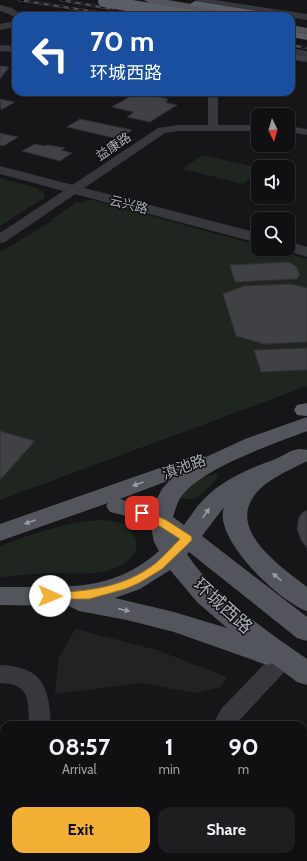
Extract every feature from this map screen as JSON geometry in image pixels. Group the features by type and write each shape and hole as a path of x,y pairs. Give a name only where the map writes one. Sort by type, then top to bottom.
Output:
{"highway":[{"path":"99,0 172,5 199,12"},
{"path":"99,0 167,12"},
{"path":"124,0 233,12"},
{"path":"124,0 192,12"},
{"path":"154,0 223,12"},
{"path":"172,5 188,12"},
{"path":"295,20 307,22"},
{"path":"295,30 307,32"},
{"path":"295,34 307,36"}],"main road":[{"path":"128,0 193,12"},
{"path":"149,0 219,12"},
{"path":"295,25 307,27"},
{"path":"190,470 242,437 306,417"},
{"name":"滇池路","path":"232,452 306,417"},
{"name":"滇池路","path":"232,452 239,453 238,461 246,468 258,470 270,468"},
{"name":"环城西路","path":"232,452 190,470 165,501 160,514 163,536 307,631"},
{"path":"303,454 277,467 253,483 238,499 233,515 237,532 251,552 276,576 307,601"},
{"name":"滇池路","path":"0,596 70,597 89,595 106,592 135,581 159,566 180,547 220,497 236,486 270,468 303,454"},
{"name":"滇池路","path":"0,533 61,511 190,470"},
{"name":"滇池路","path":"61,511 92,504 118,506 129,508 146,518 156,532 158,548 152,565 135,581"},
{"path":"118,506 136,510 160,522"},
{"name":"环城西路","path":"180,547 195,583 219,606 255,636 307,674"},
{"path":"30,596 83,602 152,617 229,640 282,660 307,674"}],"street":[{"path":"199,0 227,2 280,12"},
{"path":"0,8 13,12"},
{"path":"295,15 307,17"},
{"path":"0,26 12,24"},
{"path":"0,48 12,49"},
{"path":"295,52 307,54"},
{"path":"213,96 213,128"},
{"name":"益康路","path":"0,239 162,130 178,128 251,128"},
{"path":"295,130 307,132"},
{"name":"云兴路","path":"0,170 251,236"},
{"path":"295,248 307,252"},
{"path":"226,721 230,714 282,660"},
{"path":"0,674 10,673 26,678 33,687 39,703 40,721"}],"shaded area":[{"path":"203,155 251,166 251,178 243,184 182,169"},
{"path":"0,178 37,188 44,193 44,198 0,226"},
{"path":"88,199 251,243 251,256 295,256 307,259 307,386 0,500 0,252 52,221 51,220 76,202 81,203"},
{"path":"216,474 218,476 217,479 206,491 192,499 182,498 181,494 192,483 200,478"},
{"path":"100,520 121,523 130,529 133,534 136,549 131,558 123,564 103,572 81,574 49,573 0,577 0,546 61,526"},
{"path":"75,629 157,650 227,677 221,687 196,693 141,683 55,694 59,658"}],"building":[{"path":"295,54 307,56 307,62 295,60"},
{"path":"0,66 9,67 0,79"},
{"path":"131,96 155,96 168,99 165,101 168,101 166,103 177,105 150,122 127,117 134,112 112,107"},
{"path":"0,99 15,102 1,110"},
{"path":"80,119 132,130 119,139 67,127"},
{"path":"0,133 18,137 3,146 0,145"},
{"path":"35,144 65,148 61,150 72,153 60,161 22,151"},
{"path":"288,262 296,266 300,275 297,279 235,282 230,265"},
{"path":"291,284 307,288 307,342 264,344 236,336 223,294 244,286"},
{"path":"307,348 307,370 261,372 254,350"},
{"path":"0,431 35,441 0,480"},
{"path":"307,510 307,548 301,540 297,529 299,517"}],"railway":[{"path":"19,0 96,12"},
{"path":"61,0 112,9"},
{"path":"295,46 307,48"}],"route":[{"path":"50,596 70,597 89,595 106,592 121,587 148,574 177,550 187,539 162,523 142,513"}]}
